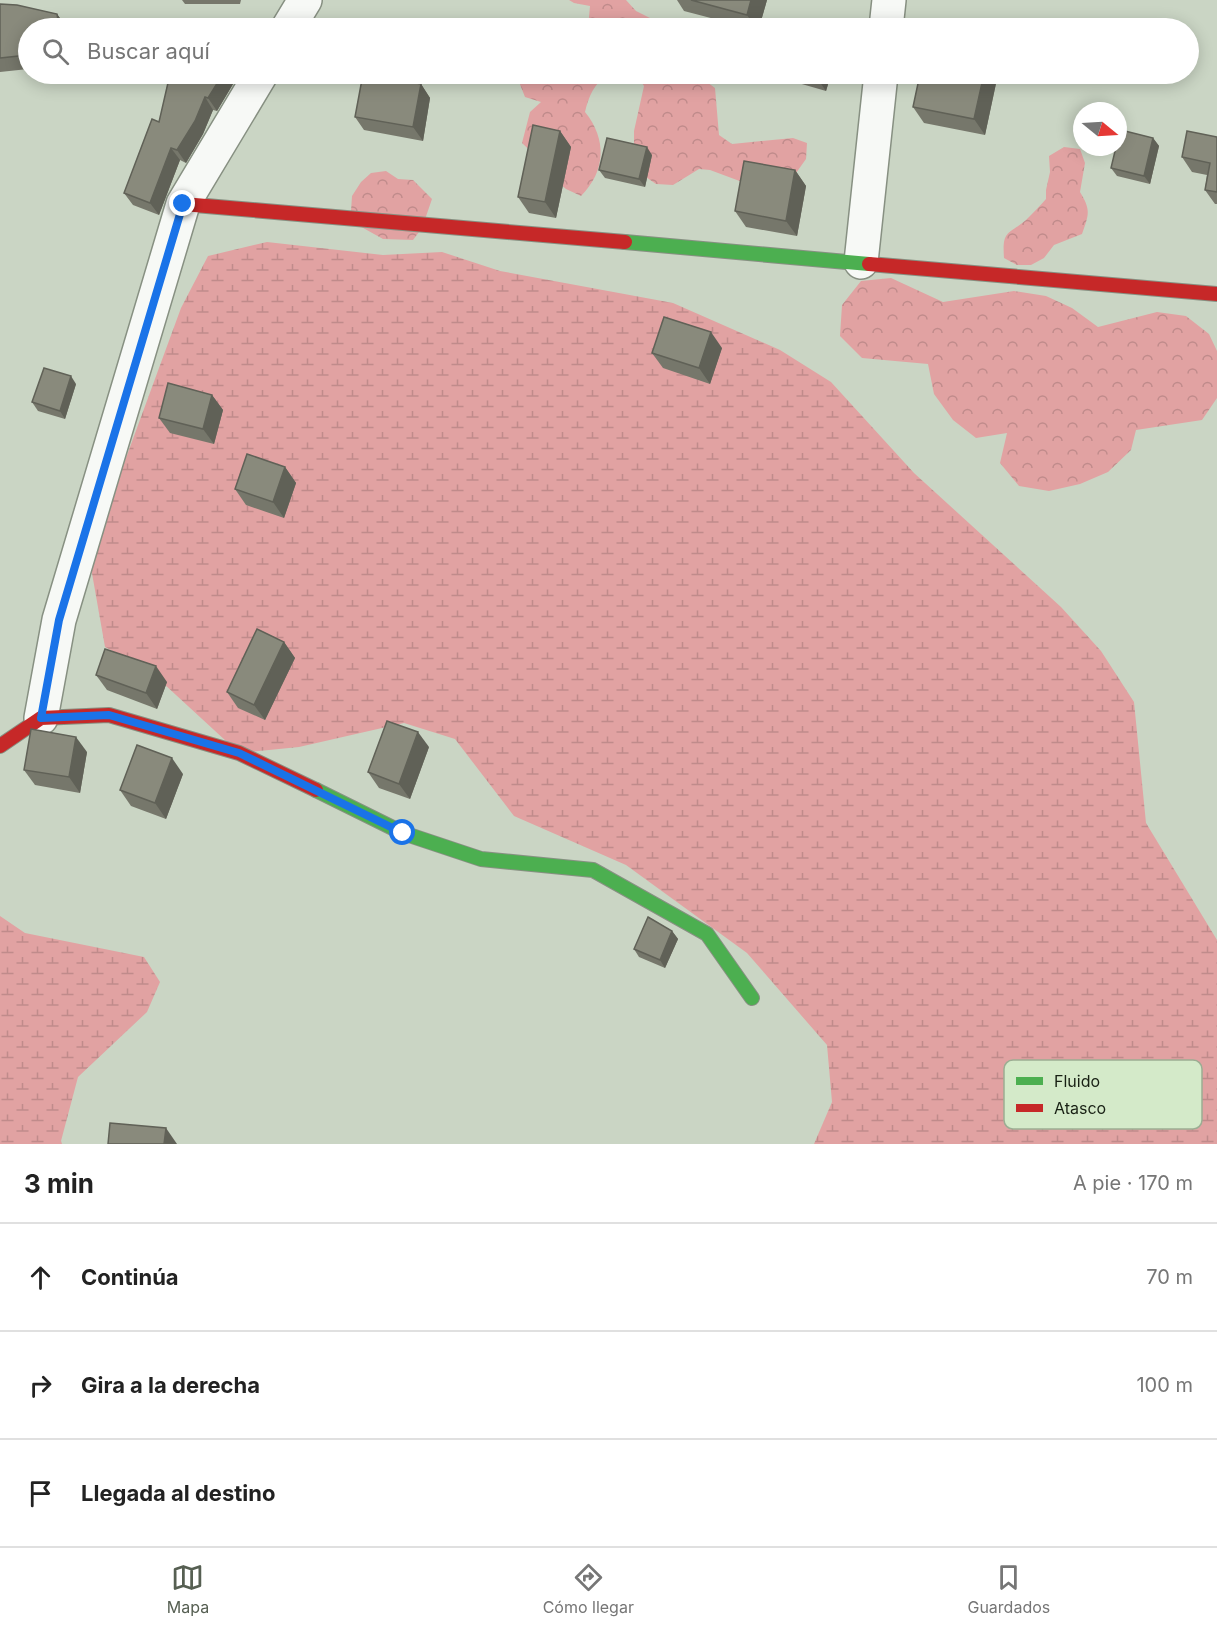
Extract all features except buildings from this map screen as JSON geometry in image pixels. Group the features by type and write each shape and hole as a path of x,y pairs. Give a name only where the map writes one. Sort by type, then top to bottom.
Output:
{"street":[{"path":"294,18 305,0"},
{"path":"887,18 889,0"},
{"path":"41,718 59,620 183,204 255,84"},
{"path":"861,262 880,84"},
{"path":"183,204 1217,294"},
{"path":"0,746 41,718 109,715 239,753 403,833 481,859 593,870 707,934 752,998"}],"green space":[{"path":"569,0 626,0 636,11 650,18 589,18 590,6"},
{"path":"520,84 598,84 588,100 585,112 597,133 601,155 595,176 581,196 566,189 553,178 544,164 522,143 530,112 541,102 525,97"},
{"path":"643,84 710,84 715,88 719,135 732,144 793,138 807,143 806,159 796,173 753,186 710,170 699,169 673,185 656,184 643,175 634,147 634,131"},
{"path":"1064,147 1073,148 1073,156 1082,156 1085,163 1080,192 1088,212 1086,222 1082,234 1054,245 1044,258 1031,265 1017,265 1004,258 1005,238 1046,199 1050,172 1049,156"},
{"path":"386,171 398,179 413,180 432,199 422,228 413,240 383,239 356,224 351,211 352,196 361,182 371,173"},
{"path":"267,242 383,255 442,252 500,271 673,303 780,350 831,382 914,473 1061,607 1101,651 1134,702 1146,823 1217,940 1217,1144 814,1144 832,1102 827,1045 747,953 626,865 514,816 455,739 404,723 299,747 239,753 151,672 105,647 90,562 181,308 208,256"},
{"path":"891,278 943,302 1014,291 1046,296 1072,308 1098,327 1157,312 1186,316 1209,334 1217,351 1217,398 1202,420 1136,430 1131,450 1108,472 1080,484 1049,491 1019,486 1000,463 1007,433 976,438 953,420 934,394 928,364 862,358 840,336 842,305 861,281"},
{"path":"0,916 25,933 144,957 160,982 147,1012 78,1077 62,1144 0,1144"}],"traffic: fast":[{"path":"625,242 869,264"},
{"path":"316,790 403,833 481,859 593,870 707,934 752,998"}],"traffic: jam":[{"path":"183,204 625,242"},
{"path":"869,264 1217,294"},
{"path":"0,746 41,718 109,715 239,753 316,790"}],"route":[{"path":"183,204 59,620 41,718 109,715 239,753 403,833"}]}
